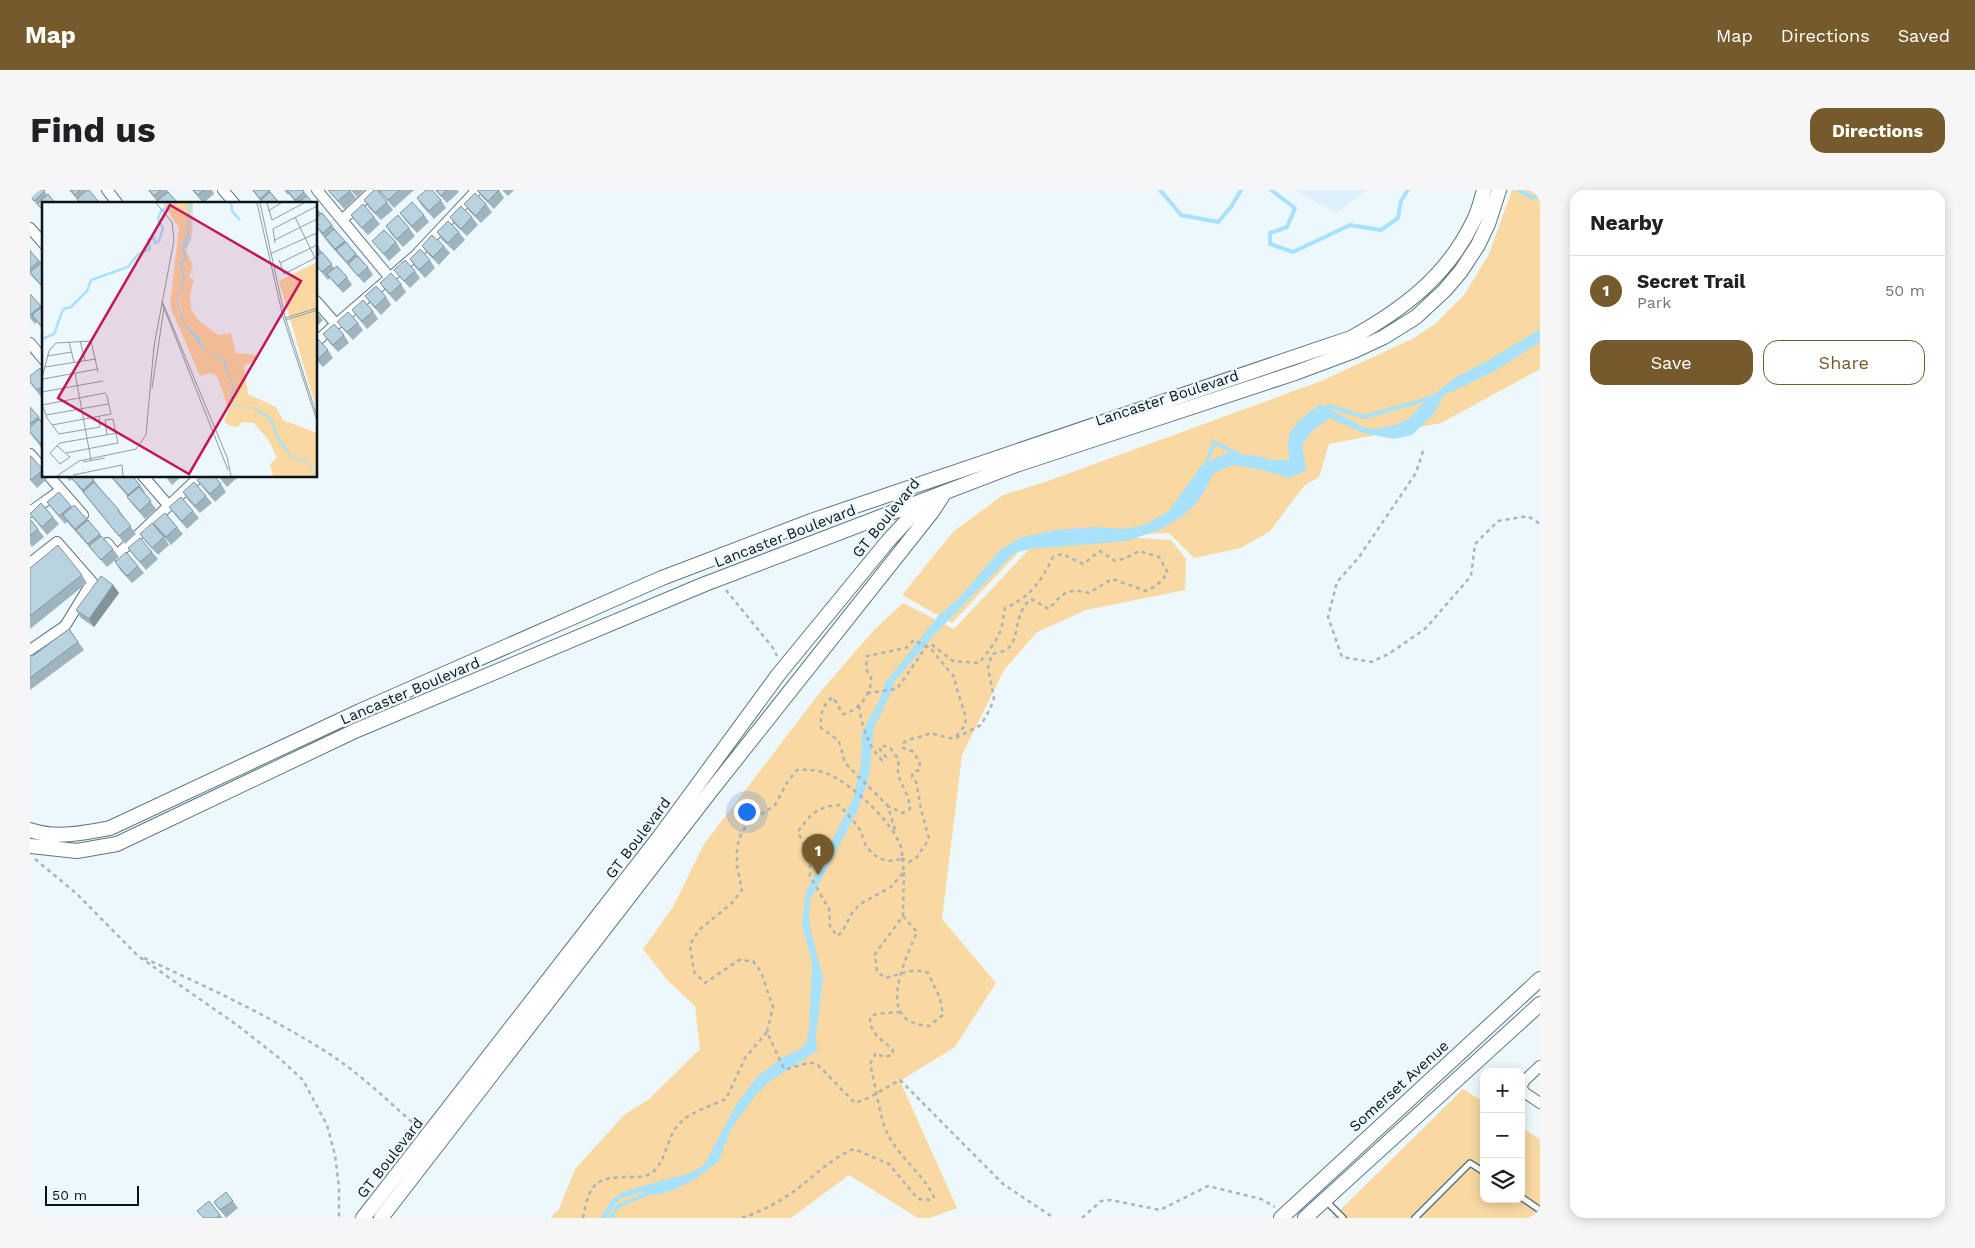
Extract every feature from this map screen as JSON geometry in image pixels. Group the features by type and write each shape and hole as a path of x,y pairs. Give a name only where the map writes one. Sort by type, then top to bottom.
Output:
{"main road":[{"name":"Lancaster Boulevard","path":"30,830 74,835 110,828 360,711 662,578 811,521 1351,338 1405,305 1434,278 1449,260 1475,218 1484,190"},
{"name":"Lancaster Boulevard","path":"30,846 76,851 117,844 357,730 705,584 945,491 1042,456 1295,373 1354,351 1384,337 1416,317 1445,290 1461,271 1478,245 1488,224 1499,190"},
{"name":"GT Boulevard","path":"381,1218 710,792 932,512 954,472"},
{"name":"GT Boulevard","path":"363,1218 660,836 778,675 888,541 925,500 938,478"},
{"name":"Somerset Avenue","path":"1283,1216 1540,979"},
{"path":"1305,1218 1540,1004"},
{"path":"1313,1188 1325,1200"}],"street":[{"path":"107,190 116,202"},
{"path":"223,190 233,202"},
{"path":"317,190 390,278"},
{"path":"342,220 374,190"},
{"path":"319,339 423,248 475,192 474,190"},
{"path":"30,228 42,242"},
{"path":"318,303 336,324"},
{"path":"30,344 42,358"},
{"path":"30,454 42,468"},
{"path":"52,478 117,555 198,478"},
{"path":"145,478 168,506"},
{"path":"30,512 61,490"},
{"path":"30,563 57,542 92,582 65,626 30,650"},
{"path":"1525,1080 1540,1066"},
{"path":"1525,1093 1540,1103"}],"lane":[{"path":"1415,1218 1470,1162 1480,1169"},
{"path":"1325,1200 1343,1218"},
{"path":"1525,1200 1540,1210"}],"path":[{"path":"1423,451 1416,472 1359,557 1337,582 1328,617 1342,657 1372,662 1390,653 1425,629 1471,576 1475,544 1498,521 1528,516 1540,524"},
{"path":"868,693 897,689 925,647 932,644 953,661 980,663 1001,630 1001,620 1006,608 1021,601 1030,593 1053,557 1062,554 1083,564 1100,551 1114,561 1126,558 1139,550 1159,557 1168,573 1156,586 1146,591 1112,579 1089,593 1074,590 1064,592 1049,609 1031,599 1024,606 1018,618 1014,642 1006,650 992,654 988,668 994,698 981,725 954,739 930,733 922,738 914,738 903,743 903,748 912,751 920,762 919,770 912,772 912,777 916,782 929,839 917,857 909,862 902,858"},
{"path":"705,584 723,587 732,596 773,648 780,663 778,675"},
{"path":"859,706 860,718 876,755 882,760 886,757 880,750 882,745 891,749 899,760 897,772 910,799 910,808 903,812 888,806 846,764 842,756 841,746 835,738 821,728 820,716 826,702 833,697 843,714 850,713 859,706 868,693 871,679 866,669 867,656 906,648 914,640 932,650 955,678 955,688 966,718 965,726 954,739"},
{"path":"583,1218 586,1200 593,1187 601,1180 651,1174 662,1162 678,1125 688,1116 726,1099 745,1058 767,1032 773,1007 761,972 753,961 739,960 705,983 694,972 690,945 699,930 732,903 742,890 737,866 737,847 742,831 753,820 775,805 788,781 797,770 806,769 827,773 854,792 888,822 895,832"},
{"path":"902,858 894,862 885,861 873,854 864,842 860,831 839,805 823,807 808,817 798,832 810,859 810,876 829,909 830,926 837,936 842,932 852,913 860,904 890,886 904,872"},
{"path":"888,806 895,832 903,851 903,916 875,954 877,972 886,978 901,974 918,969 928,973 940,998 943,1015 929,1026 912,1023 900,1012 896,995 901,974 917,932 903,916"},
{"path":"30,855 78,894 138,956 237,1025 280,1058 303,1080 327,1125 335,1155 339,1187 339,1218"},
{"path":"138,956 254,1011 328,1054 373,1088 414,1124 418,1135 418,1148"},
{"path":"742,1218 762,1211 795,1191 839,1155 854,1149 889,1164 918,1199 931,1200 934,1197 929,1187 908,1165 888,1134 870,1064 876,1053 884,1057 892,1055 893,1050 877,1038 870,1026 870,1017 876,1014 900,1012"},
{"path":"767,1032 784,1069 795,1068 811,1062 817,1064 855,1103 900,1080 1003,1184 1054,1218"},
{"path":"1082,1218 1101,1201 1111,1200 1160,1210 1208,1186 1261,1198 1283,1216"}],"shaded area":[{"path":"1294,190 1367,190 1337,213"},
{"path":"1512,190 1540,190 1540,369 1441,423 1329,444 1319,477 1304,486 1270,531 1241,548 1194,558 1169,533 1091,536 1025,545 952,623 902,595 954,531 1003,495 1048,481 1321,381 1412,339 1435,324 1464,295 1489,254"},
{"path":"1139,538 1171,540 1186,559 1185,590 1086,610 1037,632 1004,670 962,755 942,919 996,983 955,1047 900,1081 957,1208 930,1218 918,1218 849,1175 791,1218 550,1218 559,1209 575,1169 625,1114 648,1100 700,1049 695,1006 668,981 643,949 673,907 704,844 821,691 873,631 903,603 954,629 1032,546 1067,541"},
{"path":"1463,1089 1480,1100 1480,1203 1525,1203 1525,1130 1540,1139 1540,1218 1332,1218"}],"water":[{"path":"1540,329 1540,342 1493,372 1444,395 1433,415 1412,435 1394,439 1363,433 1330,418 1312,431 1302,445 1306,471 1289,478 1262,470 1234,465 1212,475 1205,491 1195,505 1181,517 1159,530 1126,541 1031,549 1014,553 933,636 894,682 890,695 874,727 869,777 857,812 810,900 809,919 811,932 823,977 816,1035 817,1051 770,1081 757,1093 731,1129 718,1162 692,1181 673,1190 656,1195 642,1192 619,1199 606,1218 600,1218 613,1198 628,1190 690,1173 704,1165 737,1103 758,1076 783,1057 802,1048 807,1040 812,963 802,925 805,894 853,799 861,764 862,733 881,696 885,683 939,615 959,598 1000,550 1022,537 1057,530 1094,527 1125,529 1144,525 1169,511 1201,466 1227,453 1257,456 1271,460 1289,460 1288,442 1291,431 1302,418 1320,404 1363,427 1375,429 1398,424 1411,417 1421,405 1456,377"}],"building":[{"path":"30,190 45,191 34,201 30,196"},
{"path":"71,190 80,190 75,195"},
{"path":"89,190 98,201 80,202 77,199"},
{"path":"149,190 161,190 154,196"},
{"path":"193,190 204,190 198,195"},
{"path":"253,190 270,190 260,199"},
{"path":"287,190 303,190 304,192 295,200"},
{"path":"328,190 351,190 338,201"},
{"path":"374,190 377,190 387,202 375,213 364,200"},
{"path":"379,190 400,190 388,200"},
{"path":"426,190 432,190 441,200 429,211 417,198"},
{"path":"436,190 447,190 441,196"},
{"path":"477,190 499,190 488,201"},
{"path":"168,192 177,202 158,202"},
{"path":"270,192 278,202 262,202 261,200"},
{"path":"475,193 486,204 476,216 464,204"},
{"path":"48,194 54,202 42,202 42,209 37,204"},
{"path":"307,196 312,202 298,202"},
{"path":"412,202 424,215 412,226 400,213"},
{"path":"363,204 374,217 362,228 351,215"},
{"path":"461,206 472,217 461,229 450,217"},
{"path":"322,213 332,225 323,233 318,228 318,216"},
{"path":"398,215 409,228 397,239 386,226"},
{"path":"448,221 459,232 448,243 437,232"},
{"path":"334,229 345,241 335,249 325,237"},
{"path":"384,230 396,242 384,254 372,241"},
{"path":"432,235 444,246 433,257 422,246"},
{"path":"346,242 356,254 347,262 336,250"},
{"path":"420,249 430,260 419,270 410,259"},
{"path":"30,251 39,261 30,269"},
{"path":"322,252 332,264 322,272 318,267 318,255"},
{"path":"357,256 368,267 358,276 348,264"},
{"path":"405,260 415,271 404,281 394,270"},
{"path":"41,263 42,282 40,284 30,272"},
{"path":"337,266 347,277 338,286 327,274"},
{"path":"391,273 401,284 390,294 380,283"},
{"path":"376,286 386,297 375,307 365,296"},
{"path":"30,294 41,306 30,315"},
{"path":"363,300 373,311 362,321 352,310"},
{"path":"42,307 42,327 32,315"},
{"path":"348,312 358,323 347,332 337,322"},
{"path":"334,324 344,335 333,345 323,334"},
{"path":"318,339 328,350 318,359"},
{"path":"40,368 42,370 42,386 37,390 30,382 30,376"},
{"path":"30,407 39,417 30,424"},
{"path":"39,419 42,423 42,442 40,443 30,432 30,427"},
{"path":"30,456 31,456 42,471 30,479"},
{"path":"71,478 92,478 94,480 83,490"},
{"path":"113,478 134,478 140,485 128,495"},
{"path":"200,478 216,478 221,484 210,494 197,480"},
{"path":"94,482 131,526 119,536 83,492"},
{"path":"194,482 206,496 195,506 183,492"},
{"path":"139,487 151,501 140,511 127,497"},
{"path":"59,492 71,506 59,516 47,502"},
{"path":"181,497 193,511 182,521 169,507"},
{"path":"41,503 53,517 42,527 30,514"},
{"path":"74,505 87,519 75,529 63,515"},
{"path":"165,513 177,527 166,537 153,523"},
{"path":"30,519 38,529 30,536"},
{"path":"88,520 100,534 88,544 76,530"},
{"path":"152,523 164,537 152,548 140,534"},
{"path":"101,536 113,549 101,560 89,546"},
{"path":"140,538 152,552 140,562 128,548"},
{"path":"58,545 82,575 30,616 30,568"},
{"path":"126,552 138,566 127,576 115,562"},
{"path":"101,576 113,585 89,619 76,610"},
{"path":"69,629 78,642 30,678 30,658"},
{"path":"226,1192 233,1201 220,1210 214,1202"},
{"path":"209,1201 220,1215 216,1218 204,1218 197,1211"}],"waterway":[{"path":"1160,190 1181,215 1218,222 1231,207 1241,190"},
{"path":"1271,190 1295,208 1287,227 1270,233 1270,244 1293,252 1350,225 1381,230 1398,218 1401,201 1408,190"},
{"path":"1519,190 1531,197 1540,197"},
{"path":"1324,410 1329,406 1365,417 1433,397"},
{"path":"1205,468 1214,442 1239,455"},
{"path":"610,1218 618,1206 652,1192"}],"place":[{"name":"Secret Trail","path":"818,875"}]}
